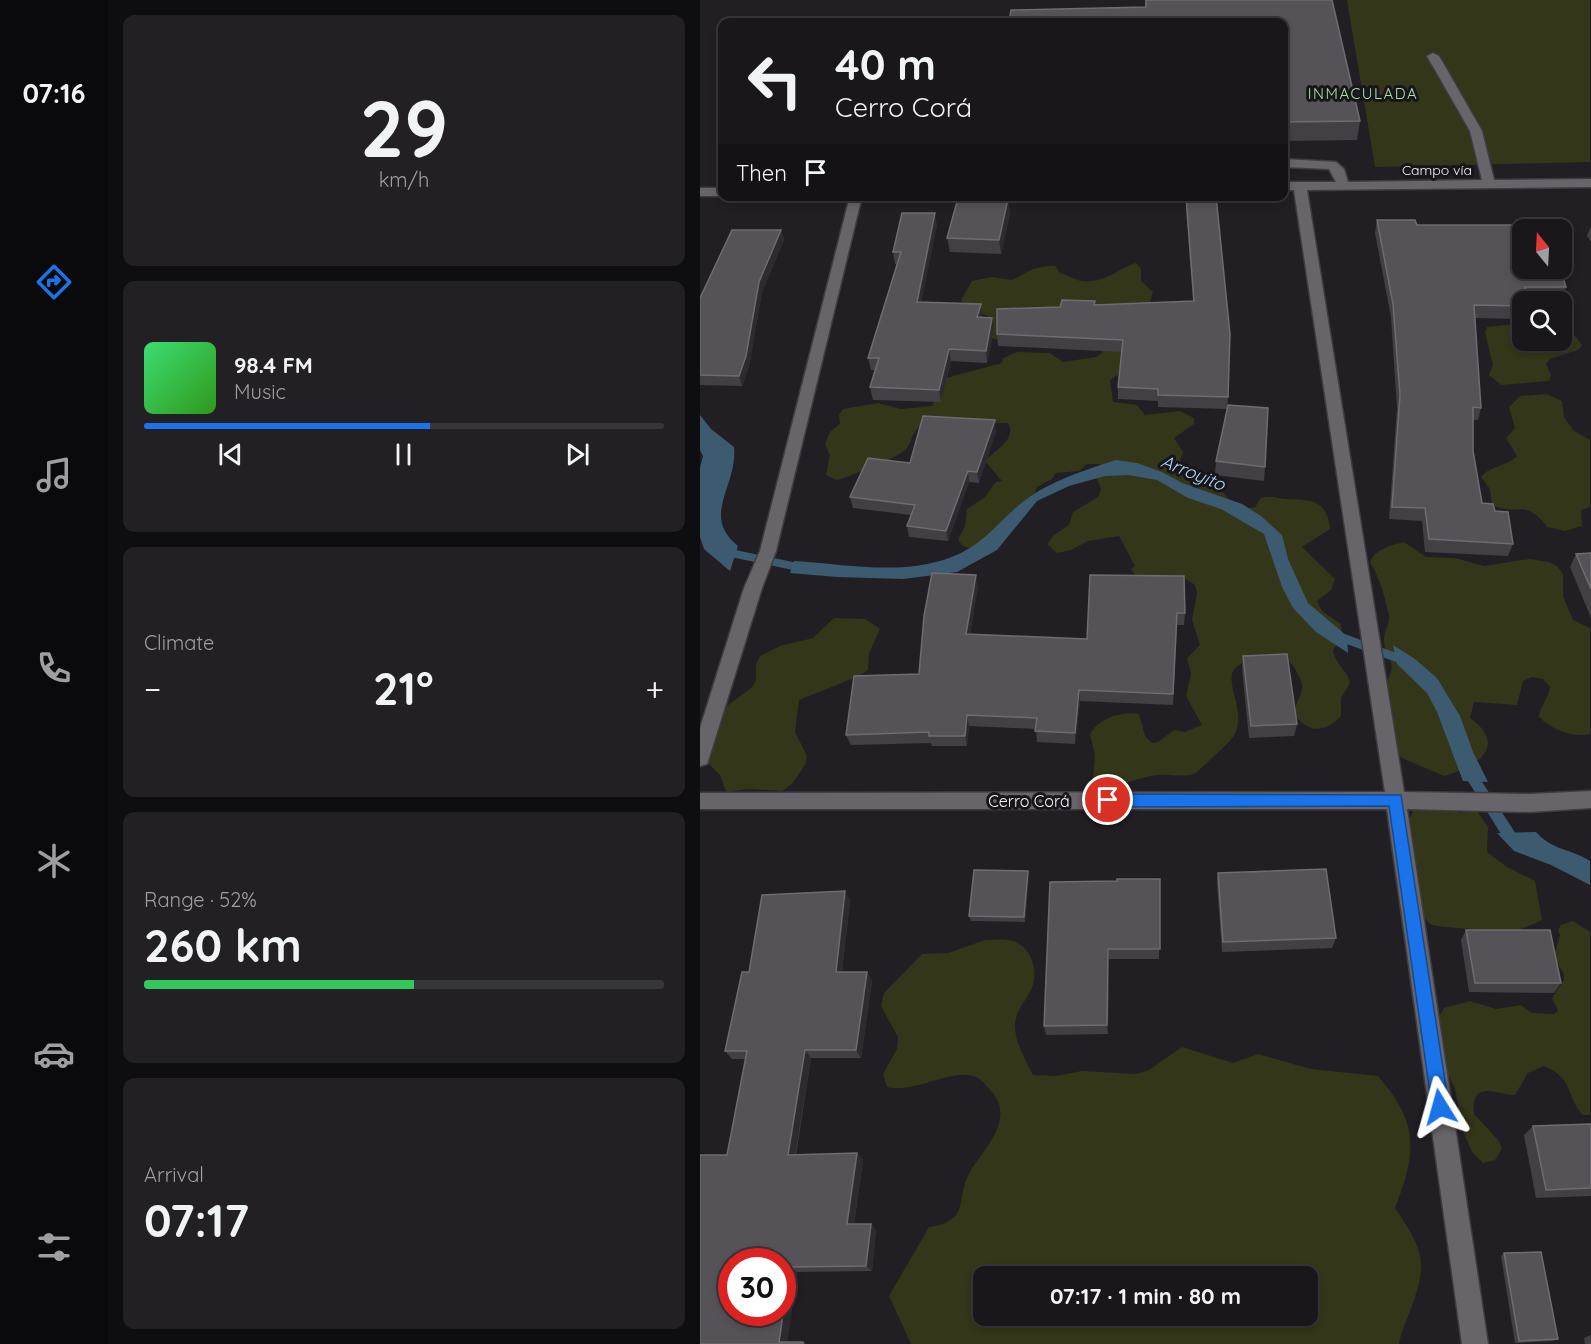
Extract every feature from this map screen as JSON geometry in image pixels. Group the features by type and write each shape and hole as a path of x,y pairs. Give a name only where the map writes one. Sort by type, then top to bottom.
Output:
{"street":[{"path":"1433,56 1476,131 1489,184"},
{"path":"1288,163 1332,165 1338,169 1343,185"},
{"name":"Campo vía","path":"1288,186 1591,183"},
{"path":"1300,186 1376,666 1475,1344"},
{"path":"700,192 718,192"},
{"path":"700,758 753,588 768,551 855,201"},
{"name":"Cerro Corá","path":"700,801 1465,800 1530,802 1591,799"}],"green space":[{"path":"1347,0 1590,0 1590,162 1375,167"},
{"path":"1136,263 1141,269 1141,281 1153,292 1150,302 1144,308 998,340 992,338 988,316 968,308 961,300 972,281 992,277 1012,280 1036,268 1055,266 1060,273 1079,280 1090,281 1104,278"},
{"path":"1512,324 1512,351 1572,351 1572,335 1582,345 1578,350 1550,359 1546,364 1551,375 1549,381 1501,385 1489,375 1493,365 1485,332 1487,327"},
{"path":"1116,335 1131,371 1119,374 1110,380 1113,402 1137,405 1145,415 1180,411 1194,418 1194,424 1174,438 1183,452 1178,467 1191,476 1195,486 1214,487 1241,508 1255,507 1261,498 1270,497 1310,501 1316,503 1325,512 1330,529 1302,547 1335,579 1331,590 1317,601 1322,611 1341,624 1342,637 1333,650 1336,660 1347,674 1350,683 1341,698 1341,716 1329,726 1310,728 1294,713 1302,685 1292,664 1274,658 1244,663 1235,668 1232,676 1238,721 1235,734 1196,773 1182,776 1157,775 1115,785 1100,786 1093,778 1095,754 1090,735 1098,724 1119,715 1139,714 1145,736 1152,743 1158,742 1174,730 1185,732 1202,725 1186,696 1191,674 1187,658 1200,645 1192,620 1197,593 1195,585 1180,575 1136,576 1131,569 1135,566 1119,536 1088,541 1071,550 1057,553 1047,544 1054,535 1069,525 1073,512 1098,497 1101,489 1096,476 1100,464 1087,464 1079,471 1056,473 1052,479 1037,487 1032,501 1008,529 971,549 963,546 958,540 965,526 967,509 985,497 996,482 1002,481 985,461 1007,440 1010,435 1008,423 922,424 915,431 903,452 837,480 826,475 830,455 825,444 830,432 840,424 839,415 843,409 878,403 901,409 932,406 946,378 1002,363 1003,358 1017,352 1050,353 1063,362 1096,357 1102,353 1105,342"},
{"path":"1546,394 1562,401 1564,417 1574,431 1590,440 1590,507 1581,510 1582,526 1565,531 1547,527 1527,510 1492,505 1490,489 1481,477 1489,470 1517,456 1506,438 1515,428 1509,407 1520,396"},
{"path":"1404,542 1426,557 1455,558 1484,566 1530,559 1549,562 1557,566 1563,574 1563,596 1573,620 1590,628 1590,734 1577,735 1563,732 1550,726 1539,717 1550,687 1543,679 1532,677 1523,681 1517,705 1474,702 1470,718 1482,728 1488,747 1484,755 1467,767 1444,776 1402,758 1395,751 1393,722 1383,688 1392,665 1384,639 1389,616 1382,588 1370,562 1380,551"},
{"path":"834,618 865,619 880,629 869,653 868,670 859,676 799,700 795,732 807,756 805,765 792,784 782,791 748,789 726,792 720,775 707,762 708,753 717,735 718,717 723,709 751,688 756,681 756,664 760,656 780,646 813,638"},
{"path":"1438,802 1461,813 1475,808 1488,827 1487,852 1507,867 1535,881 1542,920 1516,930 1486,930 1434,925 1425,919 1418,895 1419,876 1412,867 1407,826 1414,808"},
{"path":"1573,921 1590,932 1590,1115 1583,1115 1577,1108 1561,1076 1544,1066 1528,1073 1515,1095 1481,1092 1474,1103 1474,1114 1499,1141 1502,1149 1495,1160 1483,1163 1472,1152 1463,1131 1455,1089 1443,1063 1444,1044 1438,1018 1444,1008 1470,1001 1496,1009 1521,1005 1532,1013 1554,1014 1558,1011 1552,998 1564,980 1564,974 1554,957 1560,935 1558,930 1561,925"},
{"path":"985,940 1008,940 1023,946 1032,959 1034,983 1018,1013 1015,1028 1019,1046 1033,1075 1056,1076 1082,1071 1136,1074 1149,1070 1182,1047 1233,1063 1258,1054 1311,1069 1378,1076 1401,1109 1407,1124 1410,1154 1395,1208 1417,1245 1421,1266 1417,1292 1399,1344 911,1344 889,1296 929,1227 943,1224 957,1213 966,1180 990,1143 999,1123 1000,1113 999,1103 993,1093 976,1077 956,1075 909,1087 887,1087 883,1074 897,1049 898,1037 881,1006 884,993 922,954 948,953"}],"water":[{"path":"700,415 711,429 734,447 734,461 721,512 722,523 727,535 738,546 730,571 704,549 700,537 700,467 703,456 700,450"},
{"path":"1116,460 1137,463 1162,472 1182,483 1242,504 1261,516 1282,535 1288,559 1308,603 1347,636 1348,653 1316,632 1293,608 1282,587 1264,534 1221,509 1188,498 1157,480 1128,475 1105,476 1069,486 1037,501 997,550 957,572 903,579 790,573 794,561 878,568 941,561 979,542 1024,501 1046,487"},
{"path":"1393,645 1415,659 1437,678 1460,716 1473,752 1488,782 1463,781 1437,712 1427,693 1397,664"},
{"path":"1536,832 1549,843 1590,861 1590,885 1551,865 1514,851 1497,833"}],"building":[{"path":"1146,0 1332,0 1360,121 1288,122 1288,18 1010,18 1011,10 1146,7"},
{"path":"957,201 1008,201 999,240 947,238"},
{"path":"1186,201 1217,201 1230,334 1228,397 1158,395 1158,389 1118,387 1123,340 997,334 997,309 1060,307 1062,300 1095,301 1094,305 1194,301"},
{"path":"902,213 935,213 917,302 981,304 977,317 992,318 986,351 949,349 939,390 870,387 879,358 868,358 901,252 893,252"},
{"path":"1377,220 1415,220 1417,225 1512,225 1512,279 1563,279 1566,287 1525,287 1526,291 1512,291 1512,306 1474,305 1481,408 1473,407 1473,451 1482,503 1493,504 1495,511 1508,512 1513,544 1429,539 1425,508 1392,507 1400,395 1393,304"},
{"path":"732,230 781,230 759,282 746,356 739,376 700,375 700,298"},
{"path":"1228,405 1268,408 1265,467 1216,461"},
{"path":"923,416 995,420 977,472 968,471 946,531 907,526 915,505 850,497 868,458 910,463"},
{"path":"1591,553 1591,589 1576,554"},
{"path":"932,573 976,575 966,634 1087,639 1090,575 1184,576 1185,613 1177,613 1173,694 1079,690 1075,733 1035,731 1037,718 967,715 965,736 929,736 929,732 846,735 854,676 919,674 924,616"},
{"path":"1287,654 1297,724 1251,726 1243,656"},
{"path":"1326,869 1336,938 1223,942 1218,873"},
{"path":"974,870 1028,871 1024,917 969,916"},
{"path":"1117,879 1160,879 1160,949 1108,949 1107,1025 1044,1026 1050,882 1117,881"},
{"path":"845,891 836,972 867,972 856,1050 805,1050 788,1155 857,1153 847,1224 871,1224 866,1266 796,1267 796,1248 718,1248 718,1326 781,1326 779,1342 803,1342 803,1344 700,1344 700,1155 727,1155 747,1051 725,1051 742,972 749,972 762,895"},
{"path":"1466,930 1550,930 1561,983 1475,983"},
{"path":"1591,1124 1591,1188 1546,1190 1533,1126"},
{"path":"1541,1252 1558,1339 1519,1341 1504,1253"}],"waterway":[{"name":"Arroyito","path":"721,551 807,569"},
{"name":"Arroyito","path":"1334,635 1403,660 1409,666"},
{"name":"Arroyito","path":"1467,769 1511,838 1519,842"}],"district":[{"name":"INMACULADA","path":"1363,94"}],"route":[{"path":"1108,800 1396,800 1440,1107"}]}
